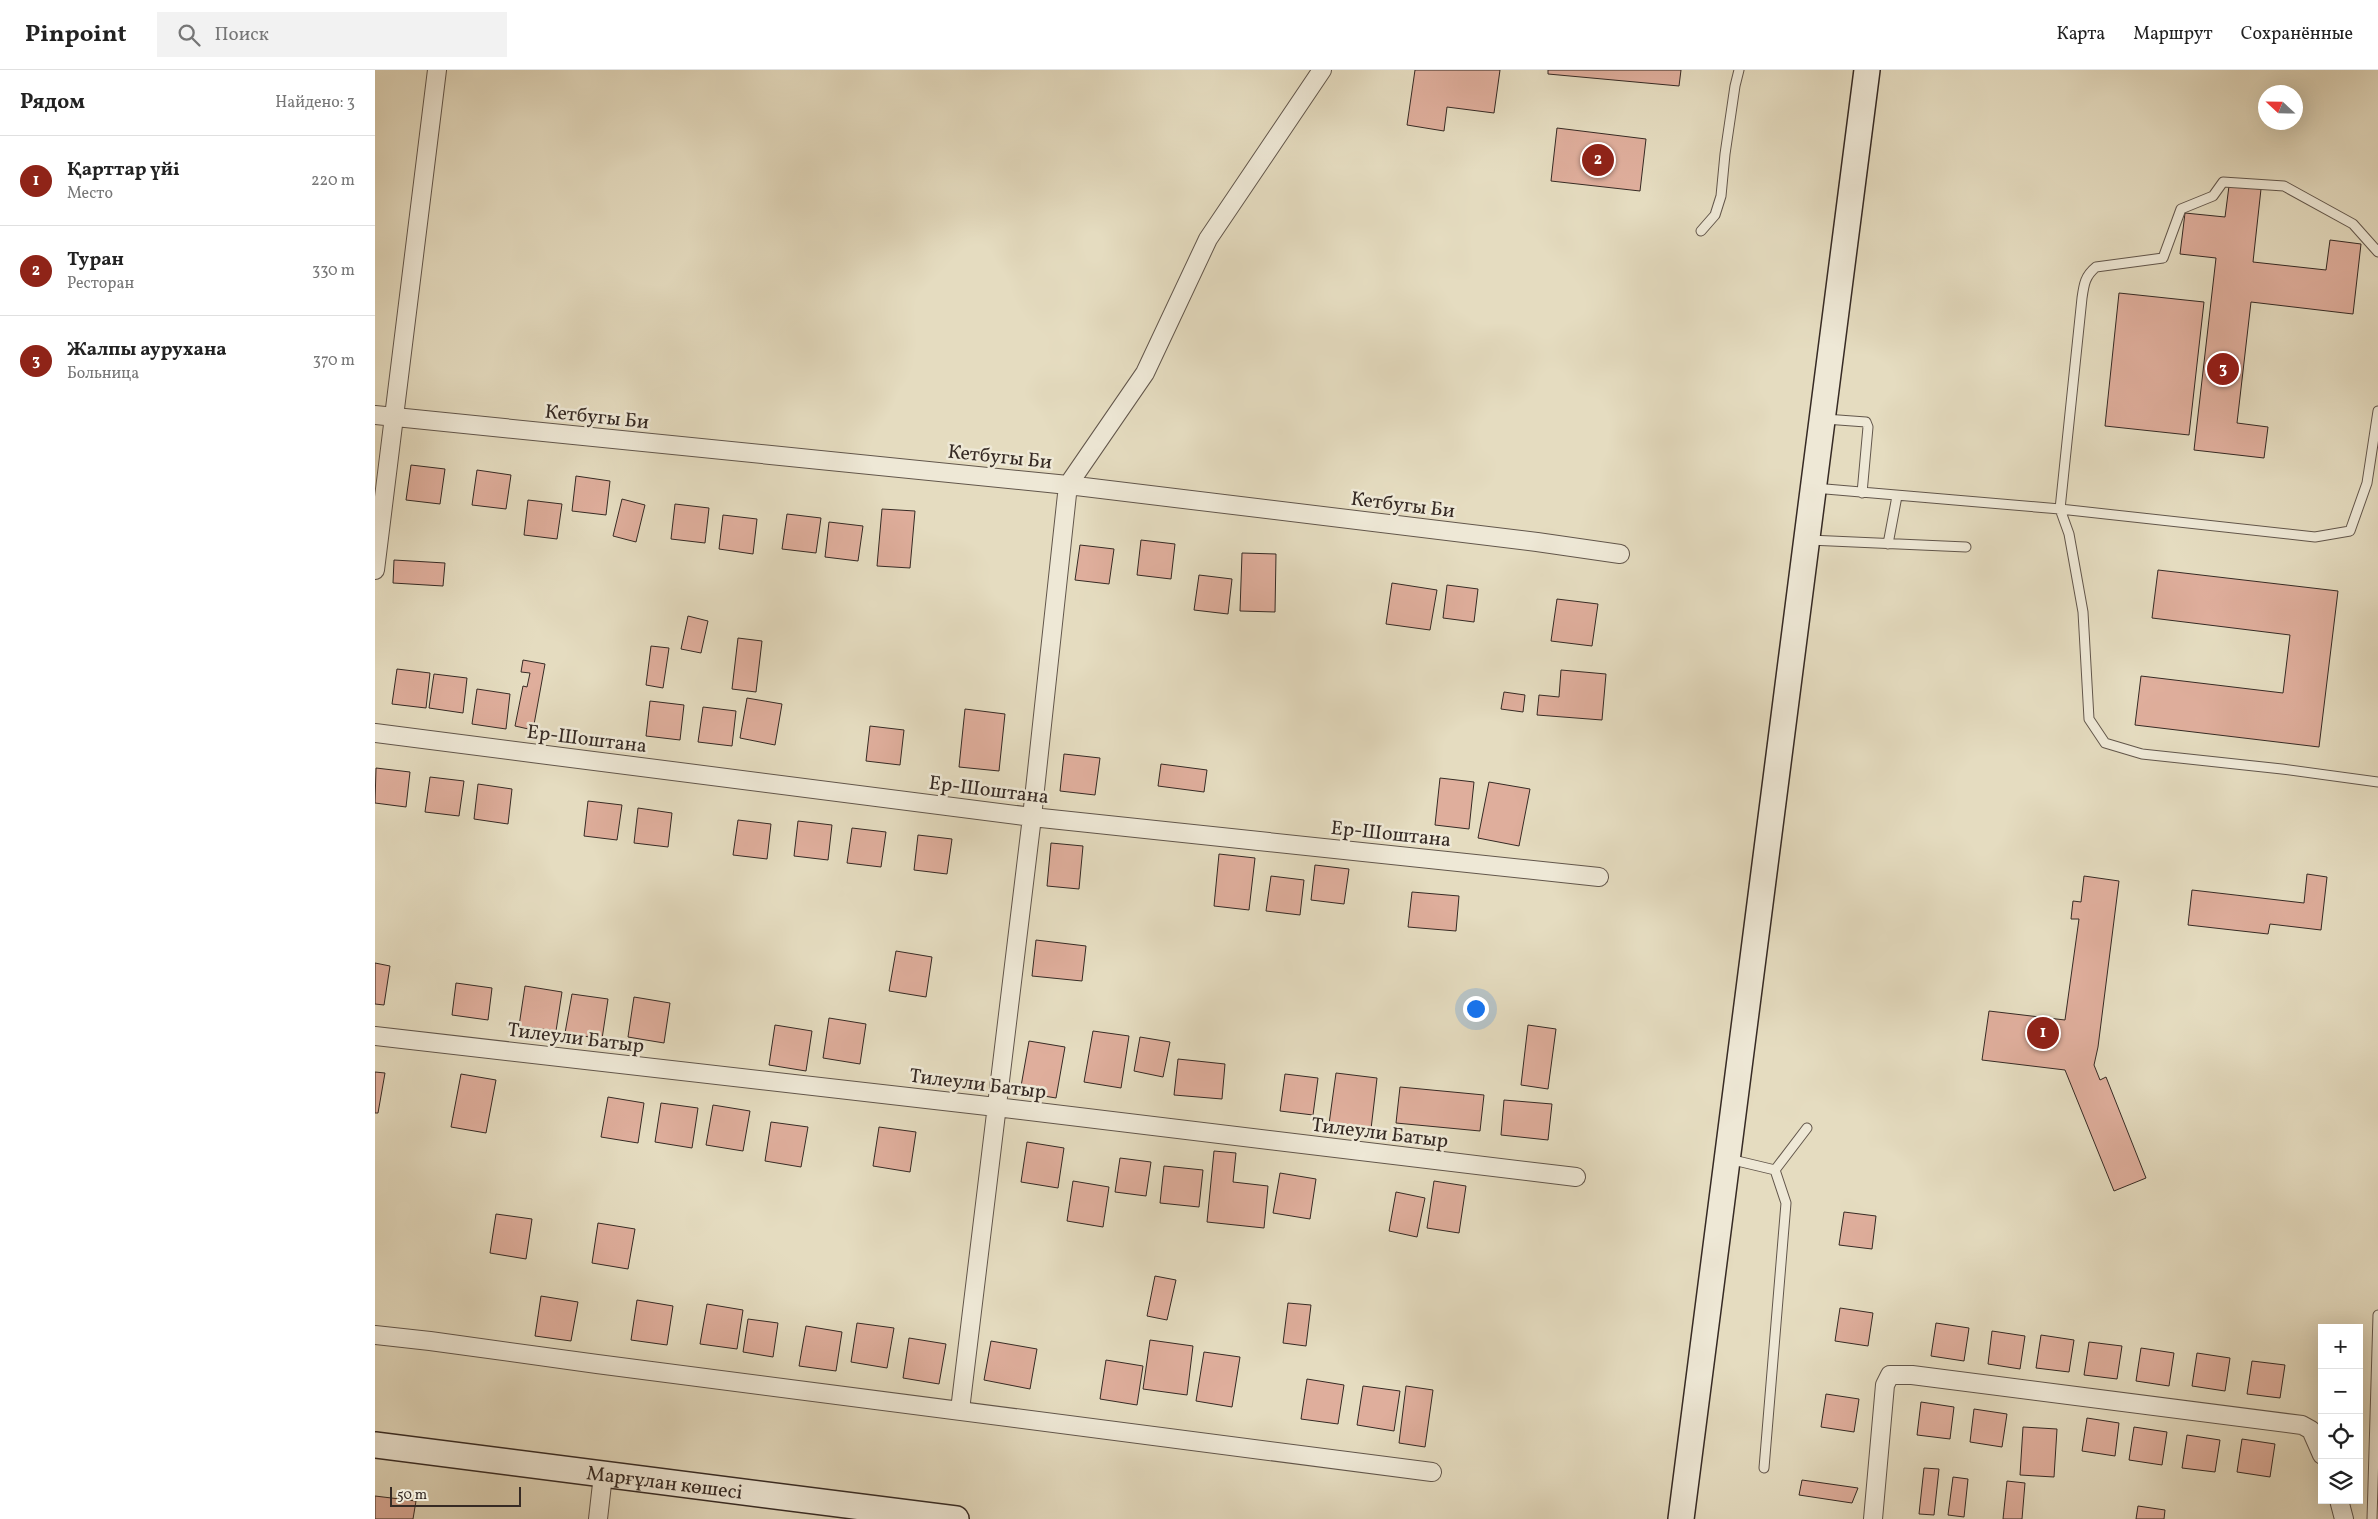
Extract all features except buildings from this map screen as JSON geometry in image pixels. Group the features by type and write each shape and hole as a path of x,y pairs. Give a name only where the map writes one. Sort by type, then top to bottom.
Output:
{"main road":[{"path":"1681,1519 1867,70"},
{"name":"Марғұлан көшесі","path":"375,1445 956,1519"}],"street":[{"path":"375,570 437,70"},
{"path":"960,1410 1032,816 1068,484 1145,373 1207,239 1322,70"},
{"name":"Кетбугы Би","path":"375,414 1068,484 1620,554"},
{"name":"Ер-Шоштана","path":"375,733 1032,816 1599,876"},
{"name":"Тилеули Батыр","path":"375,1036 997,1107 1576,1177"},
{"path":"375,1335 1431,1472"},
{"path":"1873,1519 1885,1385 1891,1375 1912,1375 2302,1424 2311,1430 2318,1446"},
{"path":"597,1519 603,1475"},
{"path":"2340,1504 2344,1519"}],"lane":[{"path":"1701,231 1715,215 1721,196 1725,154 1739,70"},
{"path":"2378,252 2353,224 2284,186 2223,182 2213,196 2181,209 2163,258 2096,267 2089,272 2084,280 2060,509 2069,534 2083,612 2089,719 2105,743 2142,754 2282,769 2378,782"},
{"path":"1813,488 2060,509 2315,537 2350,531 2367,484 2378,411"},
{"path":"1822,418 1866,422 1868,427 1862,493"},
{"path":"1887,544 1897,496"},
{"path":"1807,540 1966,548"},
{"path":"1775,1170 1807,1128"},
{"path":"1727,1159 1775,1170"},
{"path":"1764,1468 1786,1202 1775,1170"},
{"path":"2372,1519 2378,1315"}],"place":[{"name":"Туран","path":"1598,160"},
{"name":"Жалпы аурухана","path":"2223,369"},
{"name":"Қарттар үйі","path":"2043,1033"}]}
